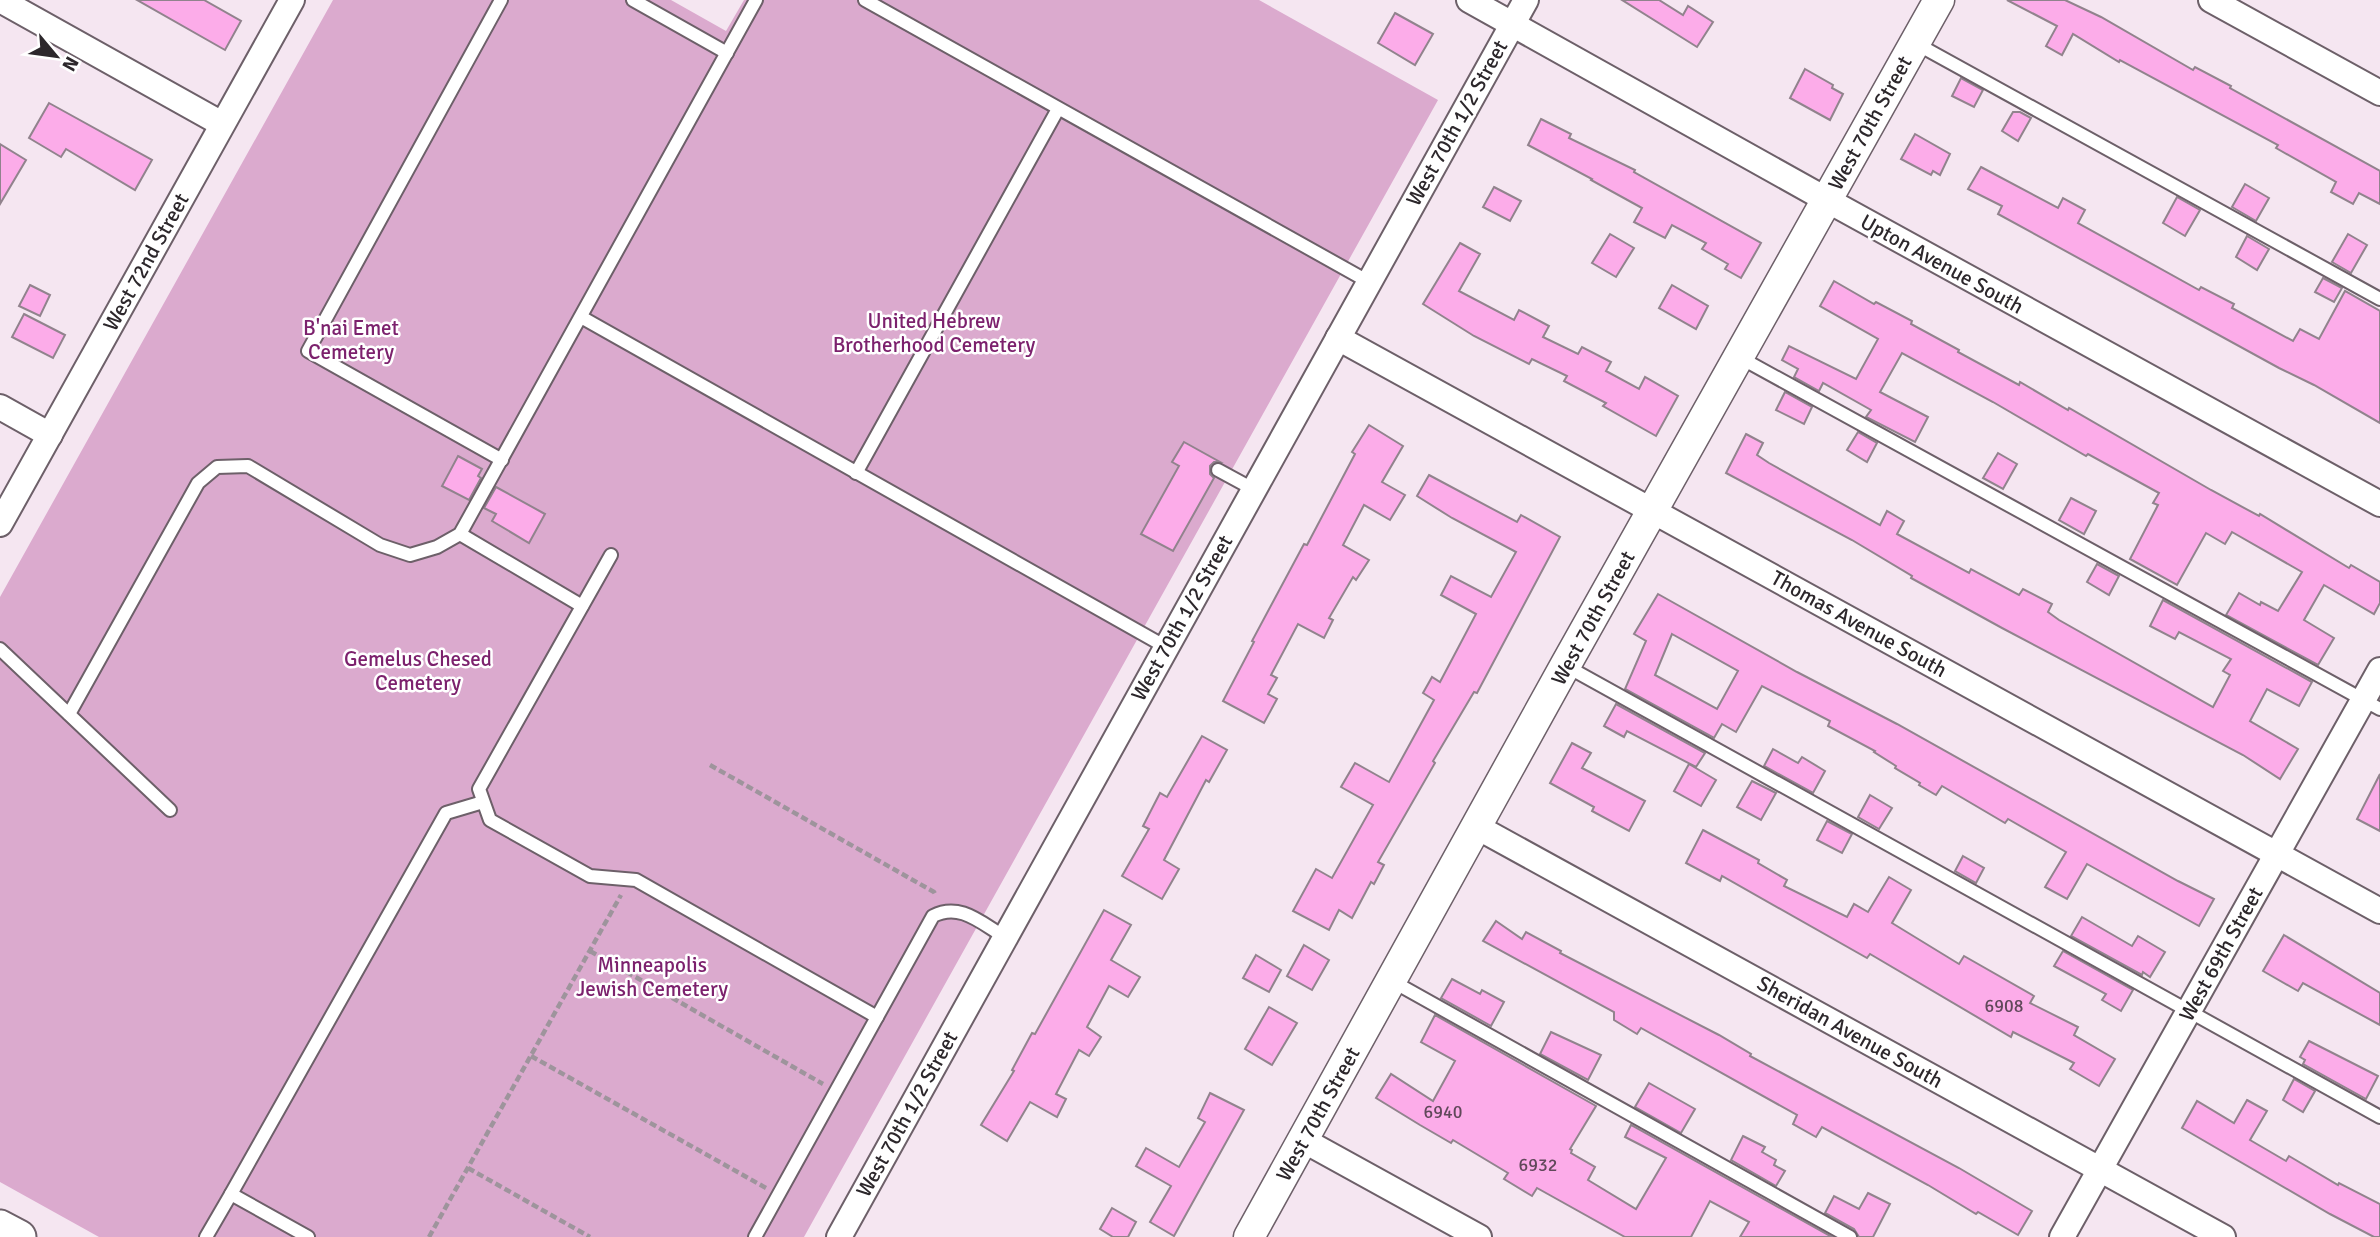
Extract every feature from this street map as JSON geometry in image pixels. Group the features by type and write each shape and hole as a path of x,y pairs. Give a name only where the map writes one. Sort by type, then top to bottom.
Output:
{"main road":[{"path":"0,1227 19,1237"}],"street":[{"name":"West 72nd Street","path":"0,524 292,0"},
{"name":"Upton Avenue South","path":"1469,0 2380,504"},
{"name":"West 70th 1/2 Street","path":"839,1237 1526,0"},
{"name":"West 70th Street","path":"1249,1237 1565,666 1939,0"},
{"path":"2211,0 2380,93"},
{"path":"0,1 222,124"},
{"name":"Thomas Avenue South","path":"1338,338 2380,911"},
{"path":"0,408 50,435"},
{"name":"West 69th Street","path":"2062,1237 2276,854 2372,704 2380,670"},
{"name":"Sheridan Avenue South","path":"1477,827 2223,1237"},
{"path":"1303,1140 1479,1237"}],"lane":[{"path":"501,0 307,351 502,460"},
{"path":"634,0 726,52"},
{"path":"69,713 198,483 218,467 248,466 380,545 410,555 437,547 460,534 756,0"},
{"path":"865,0 1369,282"},
{"path":"1915,43 2380,299"},
{"path":"856,473 1058,108"},
{"path":"581,317 1166,648"},
{"path":"1739,356 2372,704"},
{"path":"1218,470 1254,489"},
{"path":"460,534 582,606"},
{"path":"611,555 479,789 490,820 590,876 636,880 877,1017"},
{"path":"0,649 170,810"},
{"path":"1565,666 2380,1117"},
{"path":"206,1237 446,813 483,802"},
{"path":"755,1237 933,916 945,910 958,910 1005,937"},
{"path":"1391,981 1850,1237"},
{"path":"231,1194 308,1237"}],"path":[{"path":"710,765 934,892 945,910"},
{"path":"429,1237 630,879"},
{"path":"590,951 836,1091"},
{"path":"530,1056 779,1195"},
{"path":"468,1168 590,1237"}],"green space":[{"path":"333,0 671,0 726,31 744,0 1259,0 1438,100 804,1237 99,1237 0,1182 0,597"}],"building":[{"path":"137,0 204,0 241,21 225,50"},
{"path":"1622,0 1659,0 1683,15 1688,6 1713,22 1697,47"},
{"path":"2007,0 2065,0 2101,17 2193,70 2195,67 2231,86 2230,88 2380,171 2380,204 2359,193 2353,204 2331,192 2336,182 2276,148 2278,145 2120,60 2119,62 2073,34 2062,55 2046,46 2057,26"},
{"path":"1395,13 1433,34 1415,65 1378,43"},
{"path":"1805,69 1843,94 1830,120 1790,98"},
{"path":"1961,78 1983,90 1974,107 1952,96"},
{"path":"49,103 152,160 135,190 66,149 61,157 29,138"},
{"path":"2013,112 2020,112 2031,118 2018,141 2002,131"},
{"path":"1541,119 1571,134 1569,138 1635,170 1634,172 1761,243 1741,278 1725,269 1728,264 1702,249 1706,243 1672,225 1665,238 1634,222 1642,208 1528,145"},
{"path":"1915,134 1950,154 1940,175 1933,171 1931,175 1901,159"},
{"path":"0,144 26,160 0,204"},
{"path":"1981,167 2058,208 2063,198 2085,210 2078,223 2199,290 2201,287 2234,304 2232,308 2293,341 2300,329 2319,339 2345,291 2380,311 2380,423 1998,214 2002,206 1968,189"},
{"path":"2245,184 2269,198 2256,221 2232,207"},
{"path":"1494,187 1521,201 1510,221 1483,207"},
{"path":"2177,197 2200,210 2185,236 2163,223"},
{"path":"1610,234 1634,248 1616,277 1592,263"},
{"path":"2348,234 2367,245 2351,273 2332,262"},
{"path":"2247,236 2269,249 2257,270 2236,257"},
{"path":"1460,243 1480,254 1459,291 1514,320 1519,310 1549,326 1543,337 1578,354 1582,347 1611,362 1606,371 1639,389 1645,377 1678,396 1656,436 1603,406 1606,403 1564,381 1567,376 1532,359 1529,364 1474,336 1423,304"},
{"path":"2323,278 2342,288 2334,302 2315,292"},
{"path":"1834,281 1874,304 1876,302 1912,321 1911,324 1959,350 1958,352 2019,385 2020,382 2068,410 2069,408 2211,490 2259,516 2260,514 2349,568 2351,565 2380,582 2380,603 2374,614 2324,585 2304,620 2334,638 2318,665 2226,615 2239,593 2278,611 2302,572 2232,532 2225,544 2206,533 2177,585 2130,559 2158,505 2153,503 2159,493 2088,454 2086,456 1993,402 1902,353 1880,392 1928,417 1915,442 1866,417 1871,410 1823,383 1819,391 1794,377 1798,369 1782,360 1789,346 1856,379 1878,339 1820,306"},
{"path":"30,285 50,295 40,316 19,306"},
{"path":"1672,285 1708,306 1696,329 1659,308"},
{"path":"24,314 65,335 53,358 12,337"},
{"path":"1785,392 1812,407 1804,424 1776,410"},
{"path":"1369,425 1403,446 1382,482 1405,495 1390,520 1364,505 1343,545 1369,560 1356,580 1353,577 1329,618 1333,620 1324,638 1298,624 1271,675 1277,678 1268,694 1277,699 1264,723 1223,701 1254,642 1252,641 1304,544 1307,545 1355,454 1352,452"},
{"path":"1858,432 1877,443 1867,462 1847,450"},
{"path":"1746,434 1763,443 1757,455 1769,463 1880,525 1887,511 1904,521 1897,534 1969,573 1971,569 2019,595 2023,589 2052,604 2048,612 2059,620 2213,707 2230,675 2223,671 2231,659 2179,632 2175,639 2150,626 2163,600 2312,682 2299,706 2267,689 2250,721 2298,749 2280,779 2243,755 2002,628 1911,578 1912,576 1852,540 1726,473"},
{"path":"1184,442 1220,462 1214,462 1210,466 1210,474 1214,478 1173,551 1141,534 1179,466 1172,462"},
{"path":"1998,453 2017,464 2003,489 1983,478"},
{"path":"458,456 482,469 478,476 481,478 469,500 442,486"},
{"path":"1429,475 1517,522 1521,515 1560,537 1477,693 1474,692 1433,761 1435,763 1378,862 1384,865 1374,884 1371,882 1352,918 1339,910 1329,930 1293,911 1316,869 1332,878 1373,805 1341,787 1355,763 1389,782 1434,700 1423,693 1432,677 1440,682 1476,614 1441,595 1451,576 1491,597 1516,552 1417,496"},
{"path":"496,487 545,514 529,543 492,521 496,514 484,508"},
{"path":"2071,498 2096,511 2084,534 2059,520"},
{"path":"2097,564 2119,576 2109,595 2087,582"},
{"path":"1658,594 2214,899 2199,926 2087,864 2067,899 2045,887 2066,852 2008,819 2005,823 1942,786 1936,795 1875,751 1828,726 1830,721 1762,686 1736,732 1722,724 1714,738 1625,689 1646,641 1634,634","holes":["1672,634 1738,671 1717,709 1655,675"]},
{"path":"1616,704 1705,753 1696,767 1627,731 1624,737 1604,726"},
{"path":"1202,736 1227,750 1209,782 1206,780 1164,860 1179,869 1162,899 1122,876 1149,829 1143,826 1160,793 1167,797"},
{"path":"1572,743 1591,753 1582,768 1645,801 1629,831 1592,811 1594,807 1550,783"},
{"path":"1773,749 1798,763 1802,757 1825,771 1813,793 1764,766"},
{"path":"1689,764 1716,780 1701,806 1674,791"},
{"path":"2380,774 2380,831 2357,819"},
{"path":"1752,781 1776,793 1761,820 1737,807"},
{"path":"1870,795 1892,808 1879,829 1858,817"},
{"path":"1827,821 1852,834 1842,853 1817,840"},
{"path":"1703,830 1759,860 1758,863 1787,880 1784,886 1847,917 1854,904 1868,912 1889,877 1911,890 1892,923 1959,964 1964,956 2034,996 2030,1003 2078,1027 2074,1035 2115,1059 2099,1086 2070,1069 2074,1063 2013,1032 2011,1037 1870,954 1867,958 1722,876 1720,881 1686,863"},
{"path":"1963,856 1984,868 1976,883 1955,871"},
{"path":"1104,910 1131,925 1111,960 1140,977 1128,997 1109,986 1087,1027 1101,1037 1089,1056 1079,1050 1056,1094 1066,1099 1057,1117 1030,1102 1007,1141 981,1125"},
{"path":"2082,917 2132,946 2138,936 2165,952 2150,977 2071,936"},
{"path":"1496,921 1522,939 1526,932 1561,951 1560,953 1719,1035 1751,1054 1750,1056 1959,1168 2032,1211 2018,1235 1822,1127 1816,1137 1793,1124 1797,1115 1641,1028 1637,1034 1614,1020 1614,1012 1483,941"},
{"path":"2284,935 2380,993 2380,1025 2303,983 2298,991 2263,971"},
{"path":"1304,945 1329,960 1312,990 1287,976"},
{"path":"2063,951 2133,990 2121,1011 2102,1000 2106,994 2054,966"},
{"path":"1256,955 1281,970 1269,992 1243,978"},
{"path":"1452,979 1480,994 1482,990 1504,1002 1491,1026 1441,998"},
{"path":"1269,1007 1297,1023 1272,1065 1245,1049"},
{"path":"1435,1015 1596,1106 1570,1149 1571,1153 1595,1167 1588,1180 1636,1209 1666,1158 1625,1137 1631,1125 1832,1237 1740,1237 1749,1222 1710,1201 1691,1237 1625,1237 1537,1188 1532,1196 1504,1179 1508,1173 1376,1098 1391,1074 1433,1101 1455,1061 1421,1042"},
{"path":"1551,1032 1601,1055 1588,1080 1540,1054"},
{"path":"2309,1041 2378,1076 2366,1099 2303,1064 2305,1060 2300,1057"},
{"path":"2294,1079 2315,1091 2303,1112 2283,1100"},
{"path":"1649,1083 1695,1109 1681,1133 1635,1107"},
{"path":"1210,1093 1244,1110 1174,1236 1150,1222 1171,1186 1136,1166 1146,1148 1179,1167 1205,1122 1198,1118"},
{"path":"2247,1100 2267,1111 2250,1140 2286,1161 2289,1156 2338,1185 2339,1183 2380,1204 2380,1237 2374,1237 2330,1214 2182,1128 2197,1101 2234,1123"},
{"path":"1743,1136 1765,1147 1762,1152 1776,1160 1774,1165 1785,1171 1776,1186 1731,1160"},
{"path":"1868,1193 1890,1204 1873,1237 1859,1237 1854,1229 1825,1213 1834,1196 1859,1209"},
{"path":"1112,1208 1136,1222 1128,1237 1113,1237 1100,1229"}],"park label":[{"name":"United Hebrew Brotherhood Cemetery","path":"934,333"},
{"name":"B'nai Emet Cemetery","path":"351,340"},
{"name":"Gemelus Chesed Cemetery","path":"418,671"},
{"name":"Minneapolis Jewish Cemetery","path":"652,977"}]}
